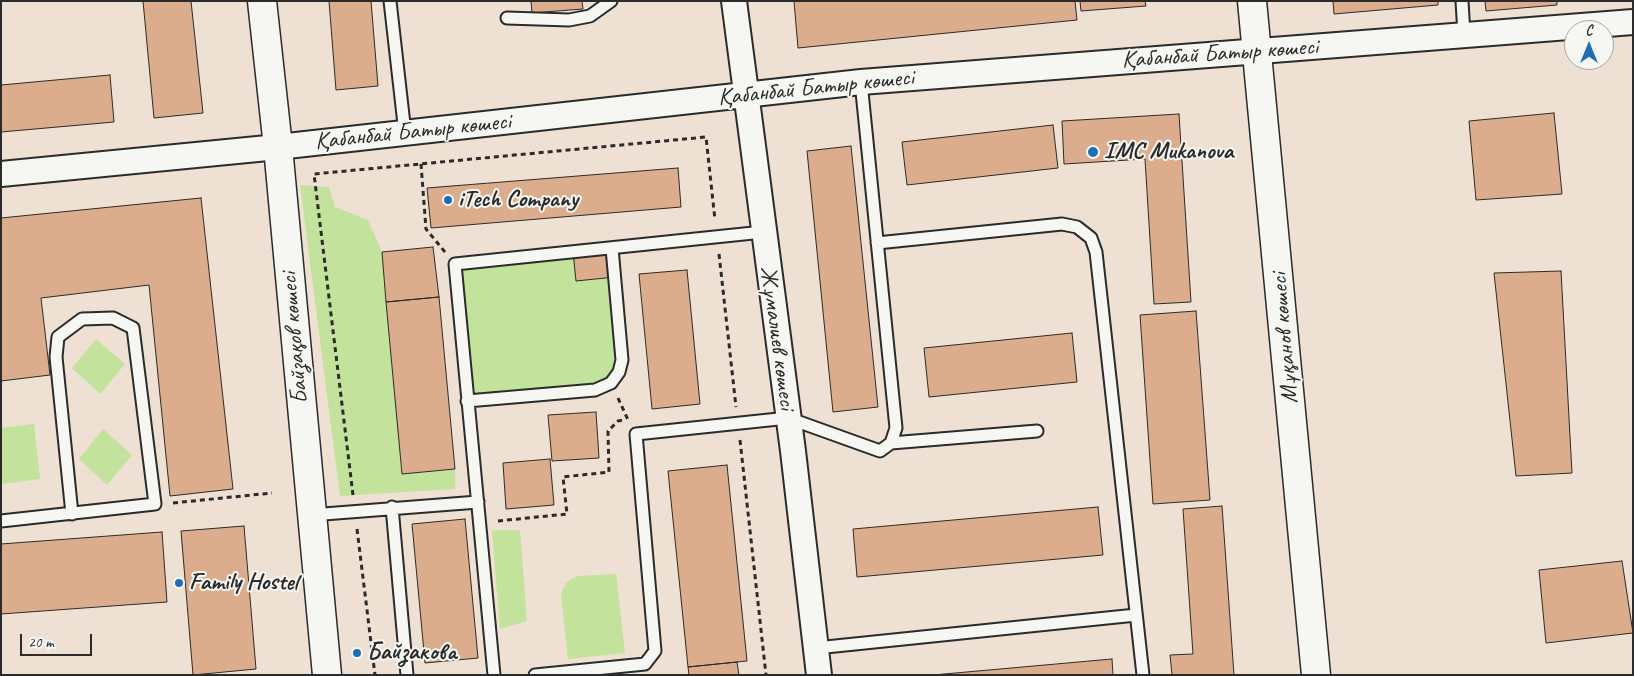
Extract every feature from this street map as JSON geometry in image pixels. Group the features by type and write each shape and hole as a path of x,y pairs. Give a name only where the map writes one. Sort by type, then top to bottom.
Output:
{"street":[{"name":"Байзақов көшесі","path":"262,1 278,147 327,675"},
{"name":"Жұмалиев көшесі","path":"734,1 819,675"},
{"name":"Мұқанов көшесі","path":"1252,1 1316,675"},
{"name":"Қабанбай Батыр көшесі","path":"1,174 278,147 860,82 1633,22"}],"lane":[{"path":"390,1 405,133"},
{"path":"507,18 569,20 590,16 611,1"},
{"path":"1462,1 1464,35"},
{"path":"860,82 896,428 891,443"},
{"path":"877,243 1062,224 1077,227 1091,238 1096,252 1143,675"},
{"path":"494,675 455,264 763,232"},
{"path":"468,401 595,390 611,383 619,372 622,360 612,248"},
{"path":"1,521 72,514 155,504 133,328 112,318 82,319 58,337 56,357 72,514"},
{"path":"535,675 644,664 655,651 636,434 788,418 880,450 891,443 1037,431"},
{"path":"311,515 478,502"},
{"path":"392,508 407,675"},
{"path":"816,648 1136,615"}],"path":[{"path":"375,675 314,174 706,137 766,675"},
{"path":"421,164 426,229 455,264"},
{"path":"480,523 566,514 563,477 609,472 608,430 618,421 628,420 611,383"},
{"path":"726,407 736,405"},
{"path":"155,504 272,494"}],"green space":[{"path":"300,185 329,187 335,207 368,220 382,252 402,474 455,469 455,489 340,496"},
{"path":"612,248 622,360 611,383 467,401 455,264"},
{"path":"96,339 125,364 100,394 72,368"},
{"path":"34,424 40,479 1,484 1,428"},
{"path":"103,429 132,455 107,485 79,459"},
{"path":"520,530 527,621 500,629 492,531"},
{"path":"616,574 625,653 568,659 561,594 566,583 579,576"}],"building":[{"path":"143,1 191,1 203,113 154,118"},
{"path":"329,1 371,1 378,86 336,90"},
{"path":"531,1 582,1 583,9 532,13"},
{"path":"794,1 1075,1 1077,20 798,48"},
{"path":"1080,1 1145,1 1146,6 1081,11"},
{"path":"1333,1 1438,1 1438,5 1334,14"},
{"path":"1485,1 1557,1 1557,5 1486,11"},
{"path":"110,75 114,122 1,132 1,85"},
{"path":"1554,113 1562,194 1476,200 1469,121"},
{"path":"1179,114 1191,302 1154,304 1145,159 1064,164 1062,121"},
{"path":"1053,125 1058,168 907,185 902,142"},
{"path":"851,146 878,407 833,412 807,151"},
{"path":"678,168 681,207 431,228 427,188"},
{"path":"201,198 233,489 170,496 149,285 41,298 50,375 1,381 1,218"},
{"path":"433,247 439,297 386,302 382,252"},
{"path":"612,248 615,277 576,281 573,252"},
{"path":"687,270 700,404 652,409 639,274"},
{"path":"1561,271 1572,473 1516,476 1494,273"},
{"path":"439,297 455,469 402,474 386,302"},
{"path":"1196,311 1210,500 1153,504 1140,315"},
{"path":"1072,333 1077,382 929,397 924,348"},
{"path":"596,412 599,458 552,461 548,415"},
{"path":"550,459 554,505 506,509 503,463"},
{"path":"727,465 747,661 688,667 668,471"},
{"path":"1222,506 1234,675 1172,675 1170,655 1193,654 1183,509"},
{"path":"1098,507 1103,555 857,577 853,529"},
{"path":"465,519 478,658 425,663 412,524"},
{"path":"244,526 256,669 193,675 181,531"},
{"path":"162,532 167,602 1,614 1,544"},
{"path":"1622,561 1633,633 1546,643 1539,570"},
{"path":"1112,659 1113,675 933,675"},
{"path":"737,662 739,675 689,675 688,667"}],"place":[{"name":"IMC Mukanova","path":"1093,152"},
{"name":"iTech Company","path":"448,200"},
{"name":"Family Hostel","path":"179,583"},
{"name":"Байзакова","path":"357,653"}]}
